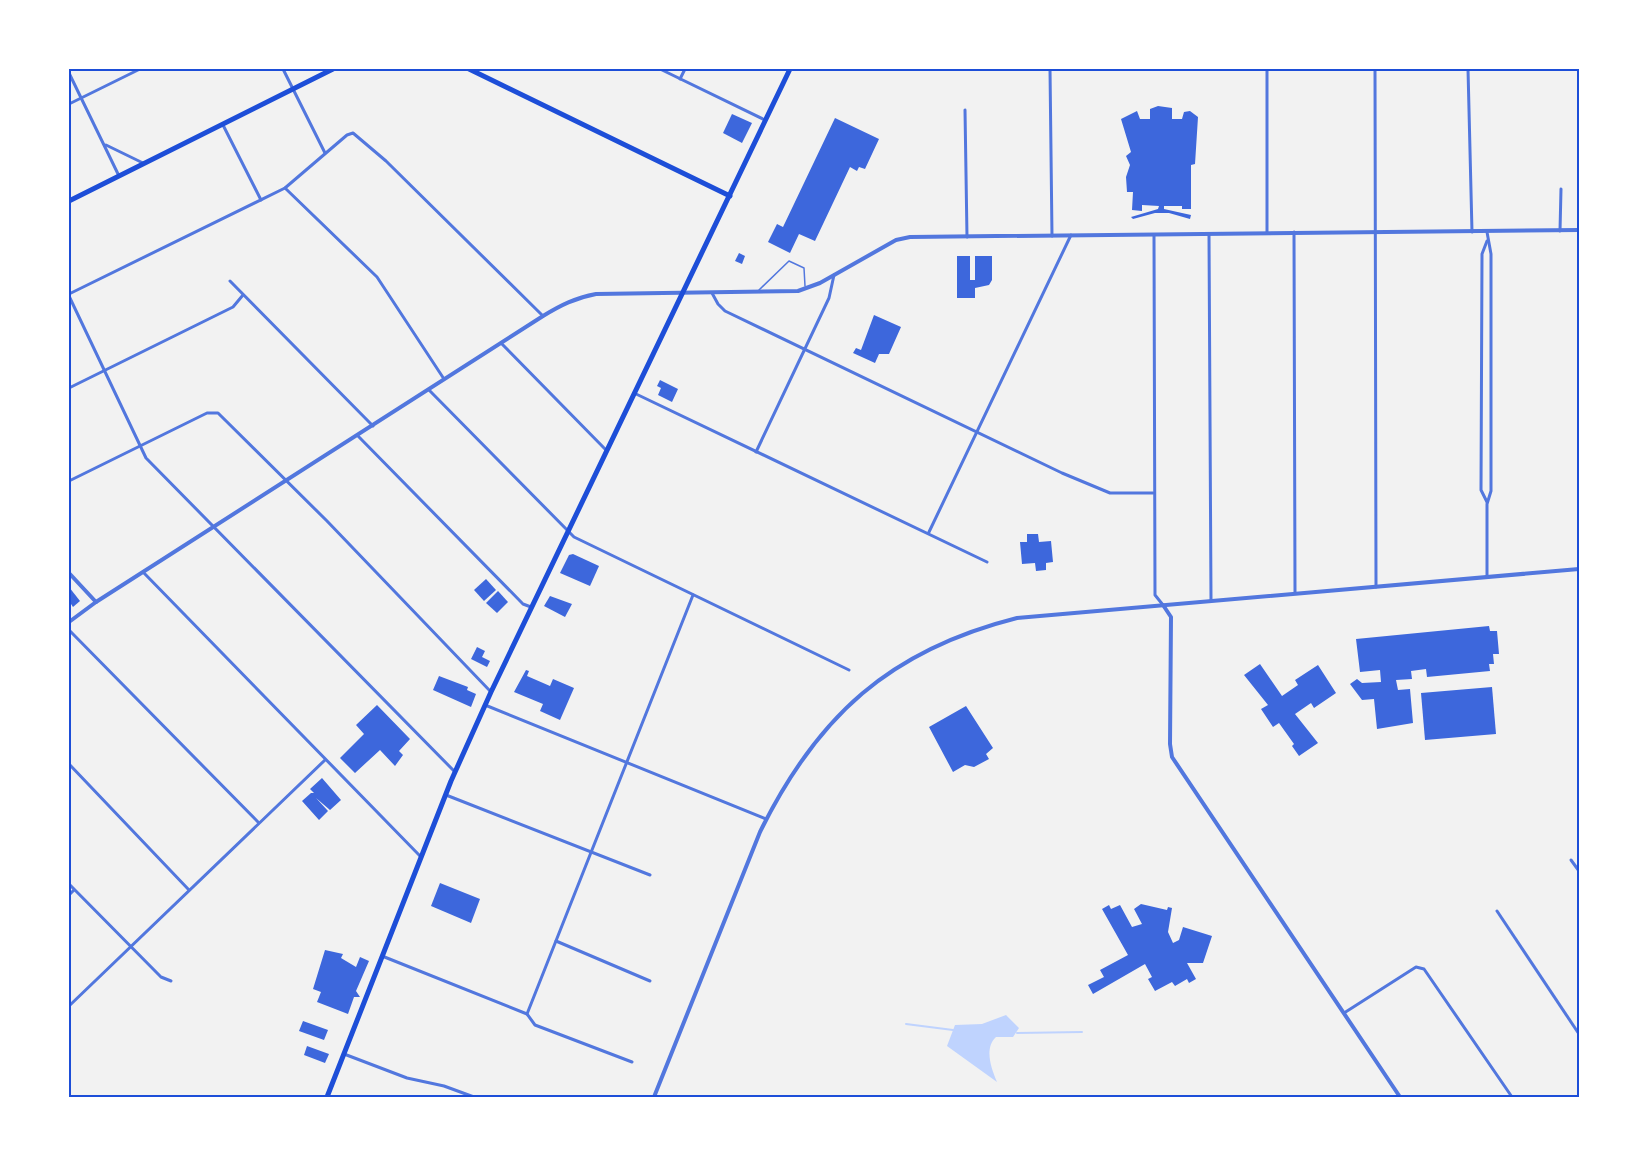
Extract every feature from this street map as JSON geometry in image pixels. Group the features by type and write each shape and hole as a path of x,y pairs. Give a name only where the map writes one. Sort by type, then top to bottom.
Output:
{"main road":[{"path":"69,201 333,69"},
{"path":"468,69 730,196"},
{"path":"327,1097 455,772 485,705 790,69"}],"street":[{"path":"69,104 140,69"},
{"path":"283,69 326,153"},
{"path":"660,69 765,120"},
{"path":"680,79 685,69"},
{"path":"1050,69 1052,236"},
{"path":"1267,69 1267,232"},
{"path":"1375,69 1376,587"},
{"path":"1468,69 1472,232"},
{"path":"69,73 119,176"},
{"path":"965,110 968,237"},
{"path":"223,125 261,201"},
{"path":"455,772 146,458 142,445 69,295 285,188 353,133 386,161 543,316"},
{"path":"105,145 145,163"},
{"path":"285,188 377,277 445,380"},
{"path":"1560,231 1561,189"},
{"path":"69,622 96,602 567,301 596,294 805,290 896,240 1209,232 1579,230"},
{"path":"1209,232 1211,600"},
{"path":"1294,232 1295,592"},
{"path":"1487,232 1491,254 1491,491 1487,504 1487,576"},
{"path":"1154,233 1155,595 1170,617 1170,744 1172,757 1400,1097"},
{"path":"929,532 1071,235"},
{"path":"1487,241 1482,254 1481,490 1487,504"},
{"path":"756,452 829,298 834,275"},
{"path":"230,281 373,426"},
{"path":"712,293 725,311 1101,489 1123,494 1153,493"},
{"path":"69,388 233,307 243,295"},
{"path":"501,343 607,452"},
{"path":"429,390 574,537 849,670"},
{"path":"634,393 929,532 987,562"},
{"path":"69,481 215,412 228,420 491,692"},
{"path":"358,436 523,604 531,607"},
{"path":"654,1097 766,819 802,759 849,705 891,670 921,652 968,631 1017,618 1579,569"},
{"path":"143,572 421,857"},
{"path":"69,573 96,602"},
{"path":"527,1014 693,594"},
{"path":"69,630 258,822"},
{"path":"485,705 766,819"},
{"path":"69,1006 326,759"},
{"path":"69,764 189,890"},
{"path":"446,795 650,875"},
{"path":"1571,860 1579,872"},
{"path":"69,884 161,977 171,981"},
{"path":"69,895 75,890"},
{"path":"1497,911 1579,1034"},
{"path":"556,941 650,981"},
{"path":"382,956 527,1014 535,1025 632,1062"},
{"path":"1344,1013 1416,967 1424,969 1512,1097"},
{"path":"344,1054 407,1078 444,1086 474,1097"}],"lane":[{"path":"757,292 789,261 804,268 805,290"}],"water":[{"path":"1006,1015 1019,1028 1013,1037 996,1037 992,1042 989,1052 997,1082 947,1046 955,1025 982,1024"}],"building":[{"path":"1158,106 1172,108 1172,119 1182,119 1184,112 1190,111 1198,117 1195,164 1191,165 1191,209 1182,209 1182,206 1164,206 1164,209 1191,215 1190,219 1169,213 1155,213 1133,219 1131,217 1158,209 1159,206 1142,205 1142,211 1132,210 1133,192 1127,192 1126,177 1130,165 1126,156 1131,152 1121,119 1137,111 1140,119 1150,119 1150,109"},
{"path":"732,114 752,123 742,143 723,133"},
{"path":"835,118 879,139 865,169 859,167 857,171 850,167 815,241 799,234 790,253 768,242 777,224 783,227"},
{"path":"739,253 745,256 742,264 735,261"},
{"path":"957,256 970,256 970,280 975,280 975,256 992,256 992,280 989,285 975,288 975,298 957,298"},
{"path":"874,315 901,327 889,354 879,354 875,363 853,353 856,348 861,350"},
{"path":"660,380 678,389 672,402 658,395 661,388 657,386"},
{"path":"1027,534 1038,534 1039,542 1051,541 1053,562 1046,563 1046,570 1036,571 1035,563 1022,564 1020,542 1027,542"},
{"path":"573,554 599,566 590,586 560,573 569,555"},
{"path":"486,579 496,590 484,601 474,590"},
{"path":"69,587 80,601 73,607 69,601"},
{"path":"498,591 508,602 497,613 486,603"},
{"path":"550,596 572,604 565,617 544,606"},
{"path":"1489,626 1490,631 1497,631 1499,654 1493,654 1494,664 1489,664 1490,671 1427,677 1426,669 1411,671 1412,679 1396,680 1398,690 1410,689 1413,723 1377,729 1374,699 1362,700 1350,684 1357,679 1362,683 1381,682 1380,670 1360,672 1356,639"},
{"path":"477,647 485,651 482,657 490,661 487,667 471,659"},
{"path":"1260,664 1282,696 1298,685 1295,680 1318,665 1336,693 1314,708 1311,703 1295,714 1318,743 1299,756 1292,746 1294,744 1279,723 1273,727 1261,709 1268,705 1244,675"},
{"path":"526,670 529,671 527,676 550,686 553,679 574,688 560,720 540,711 543,704 514,692"},
{"path":"439,676 468,687 467,690 476,694 471,707 433,690"},
{"path":"1492,687 1496,734 1425,740 1421,693"},
{"path":"377,705 410,739 399,751 403,755 395,766 380,750 355,773 340,758 364,734 356,725"},
{"path":"966,706 993,748 986,754 989,759 974,767 965,765 953,772 929,727"},
{"path":"322,778 341,800 330,810 316,798 328,811 319,820 302,801 314,793 310,789"},
{"path":"440,883 480,899 471,923 431,906"},
{"path":"1141,904 1167,910 1168,907 1172,908 1168,932 1173,943 1179,940 1183,927 1212,936 1203,963 1187,963 1196,979 1189,983 1187,979 1175,986 1172,982 1155,991 1148,979 1152,977 1145,964 1093,994 1088,985 1104,977 1100,970 1128,955 1102,909 1109,905 1111,909 1120,905 1132,927 1142,924 1134,909"},
{"path":"325,950 343,954 341,958 356,967 360,957 369,961 356,991 360,997 354,997 348,1014 317,1002 321,992 313,989"},
{"path":"303,1021 328,1030 324,1040 299,1031"},
{"path":"307,1046 329,1054 325,1063 304,1055"}],"waterway":[{"path":"906,1024 953,1030"},
{"path":"1017,1033 1082,1032"}]}
